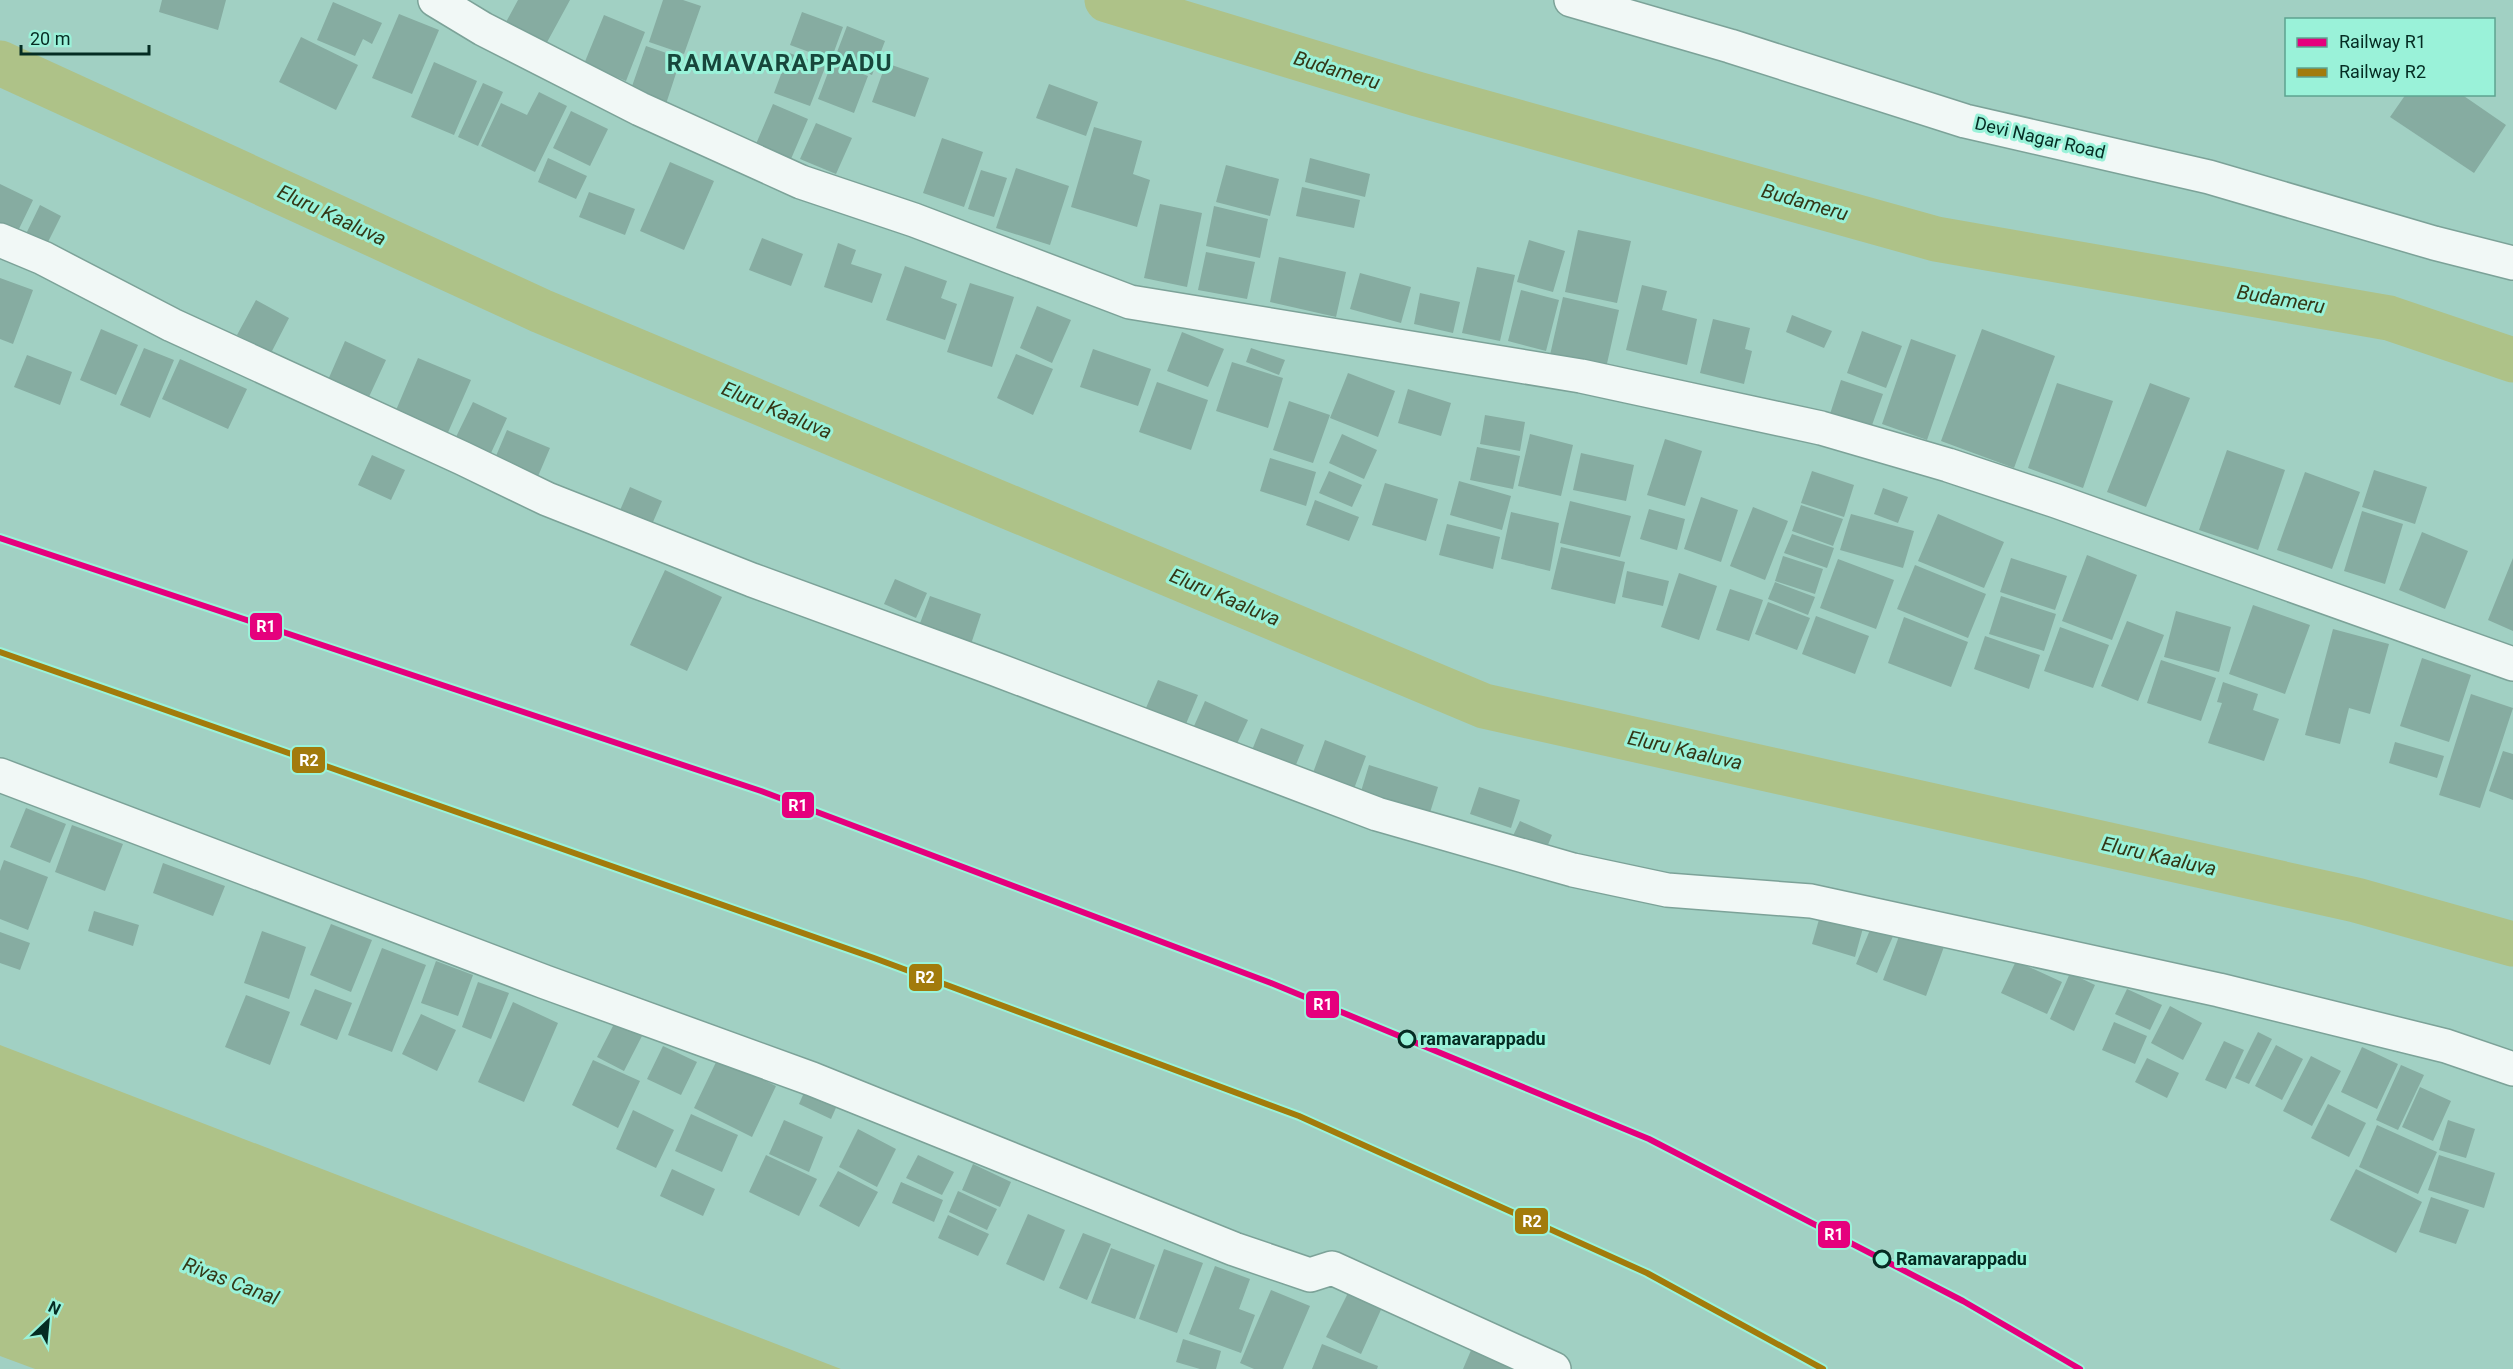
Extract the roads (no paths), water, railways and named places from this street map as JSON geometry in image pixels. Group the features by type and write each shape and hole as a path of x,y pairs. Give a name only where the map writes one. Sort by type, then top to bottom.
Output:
{"street":[{"path":"435,0 483,29 640,109 801,182 914,220 1130,302 1581,376 1821,428 1948,465 2056,501 2513,664"},
{"name":"Devi Nagar Road","path":"1571,0 1731,46 1965,121 2209,177 2434,243 2513,263"},
{"path":"0,240 43,258 172,325 548,499 752,580 995,669 1377,814 1573,870 1667,890 1811,901 2219,990 2446,1046 2513,1069"},
{"path":"0,775 545,982 812,1079 1234,1249 1311,1275 1332,1268 1554,1369"}],"water":[{"name":"Rivas Canal","path":"0,1045 841,1369 35,1369 0,1356"}],"waterway":[{"name":"Budameru","path":"1107,0 1417,94 1936,239 2389,318 2513,360"},
{"name":"Eluru Kaaluva","path":"0,63 541,311 1484,706 2356,900 2513,944"}],"rail line":[{"name":"R1","path":"0,538 761,791 1271,983 1649,1139 1963,1301 2080,1369"},
{"name":"R2","path":"0,652 874,958 1299,1116 1647,1273 1823,1369"}],"place":[{"name":"ramavarappadu","path":"1407,1039"},
{"name":"Ramavarappadu","path":"1882,1259"}],"district":[{"name":"RAMAVARAPPADU","path":"780,63"}]}
